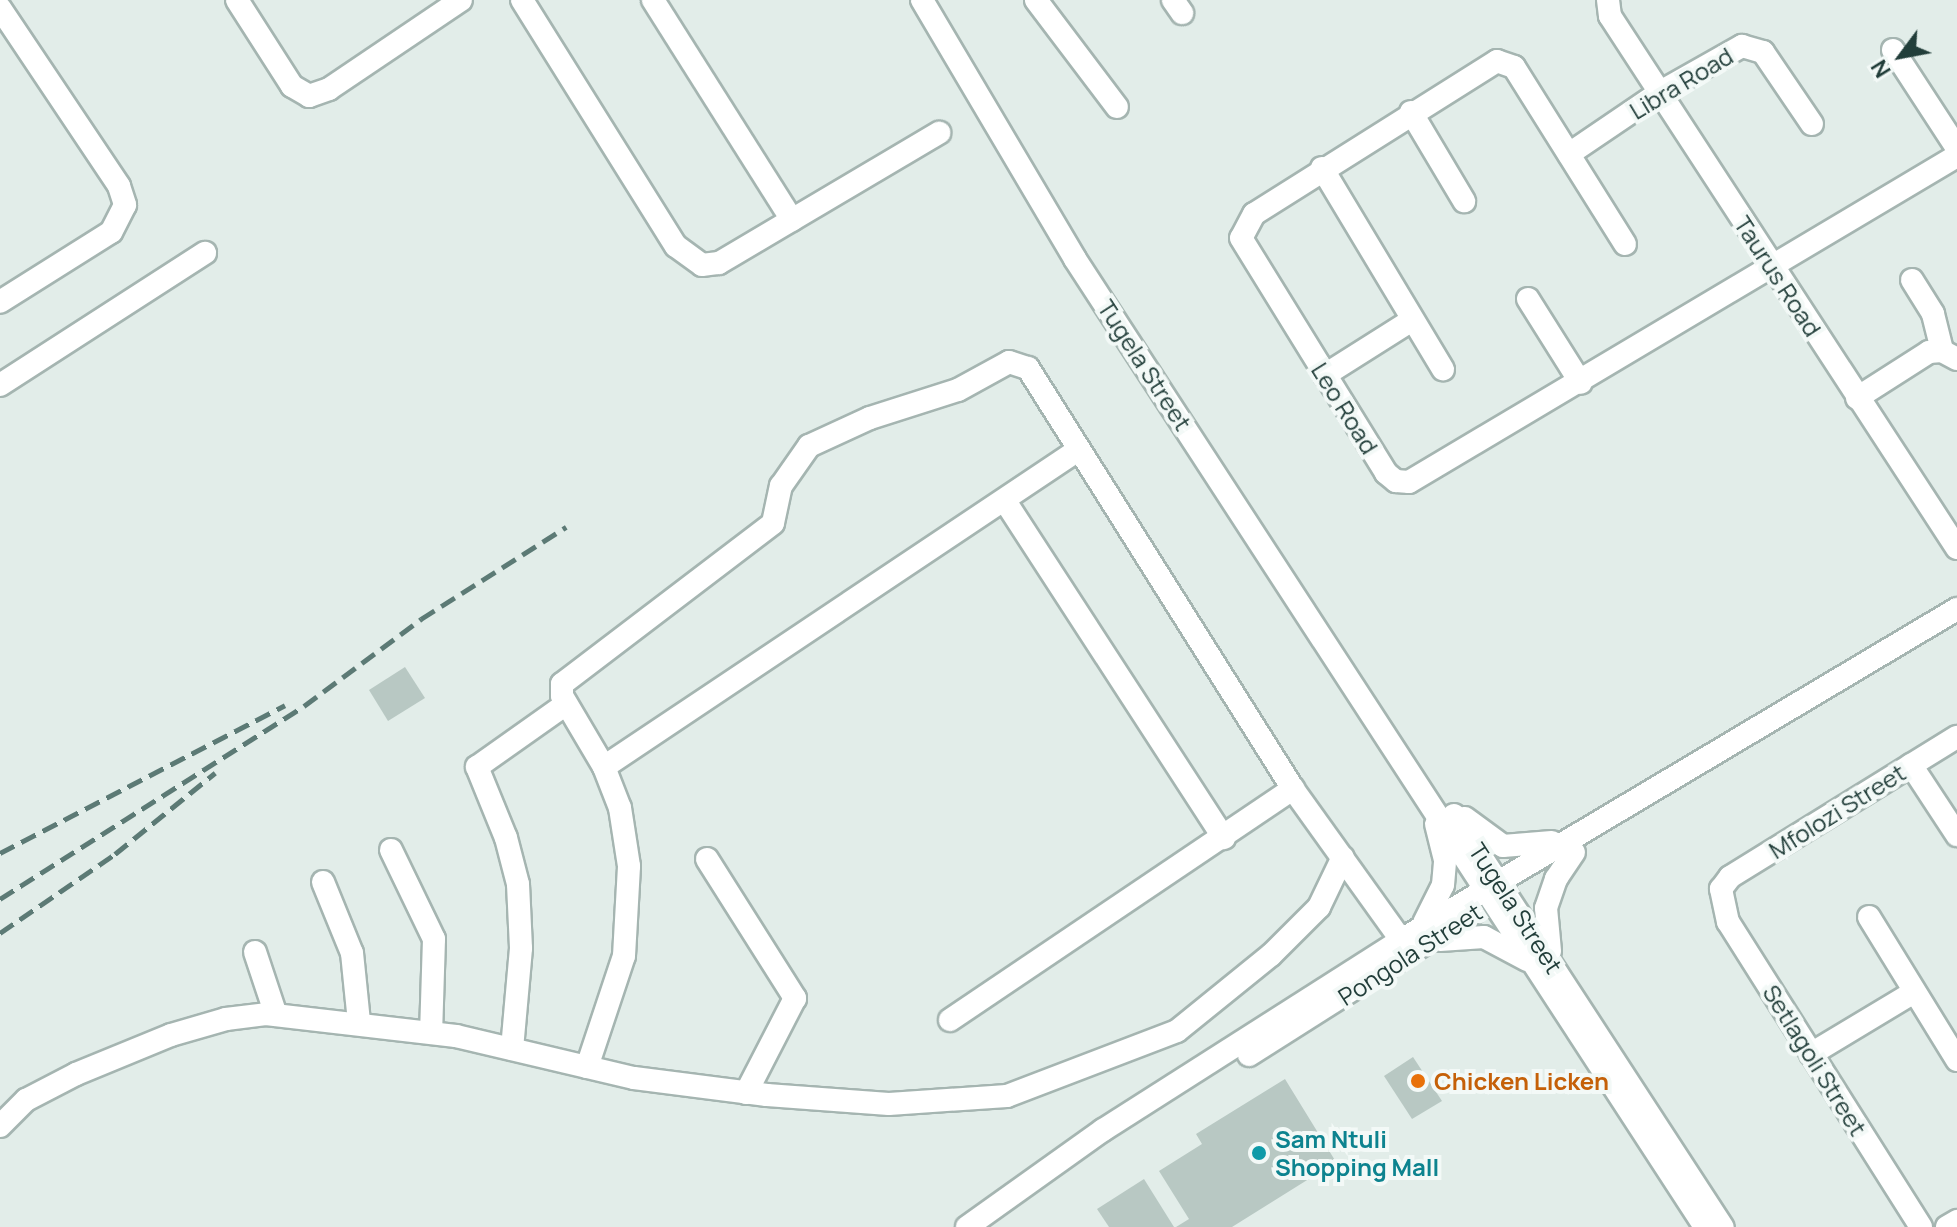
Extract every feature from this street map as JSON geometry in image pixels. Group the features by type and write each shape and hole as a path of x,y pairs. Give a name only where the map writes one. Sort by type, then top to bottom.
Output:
{"street":[{"path":"237,0 292,86 309,96 329,89 461,0"},
{"path":"522,0 689,260 719,263 939,133"},
{"path":"653,0 792,220"},
{"name":"Tugela Street","path":"922,0 1075,259 1544,965 1723,1227"},
{"path":"1036,0 1117,107"},
{"name":"Taurus Road","path":"1608,0 1610,16 1662,91 1772,267 1957,548"},
{"path":"0,8 119,186 125,205 122,220 111,232 0,302"},
{"name":"Libra Road","path":"1569,154 1662,91 1732,49 1753,46 1763,52 1812,124"},
{"path":"1893,50 1957,148"},
{"name":"Leo Road","path":"1625,244 1506,62 1488,63 1322,168 1254,214 1241,238 1386,473 1396,481 1409,482 1581,383 1957,156"},
{"path":"1411,112 1464,201"},
{"path":"1322,168 1443,369"},
{"path":"0,385 205,253"},
{"path":"1912,280 1933,314 1950,355"},
{"path":"1528,299 1581,383"},
{"path":"1325,375 1412,320"},
{"path":"1857,398 1929,352 1950,355"},
{"path":"587,1067 615,992 631,898 620,808 604,767 560,691 568,678 773,523 791,467 825,436 1020,362 1293,789 1401,940"},
{"path":"604,767 1078,450"},
{"path":"1005,501 1224,838"},
{"name":"Pongola Street","path":"1005,1202 1041,1185 1496,891 1571,846 1703,777 1811,700 1957,609"},
{"path":"512,1049 521,948 518,884 477,767 566,704"},
{"name":"Mfolozi Street","path":"1721,889 1730,877 1957,737"},
{"path":"1911,765 1957,835"},
{"path":"950,1020 1293,789"},
{"path":"1436,801 1503,846 1571,846 1546,908 1544,965 1484,937 1425,935 1437,904 1445,860 1436,801"},
{"path":"391,850 434,939 431,1032"},
{"path":"4,1118 44,1089 171,1035 226,1019 276,1015 431,1032 587,1067 746,1093 889,1104 968,1101 1019,1093 1082,1063 1159,1040 1271,955 1331,891 1343,857"},
{"path":"707,859 795,998 793,1011 746,1093"},
{"path":"323,882 352,953 359,1022"},
{"name":"Setlagoli Street","path":"1721,889 1728,922 1921,1227"},
{"path":"1869,917 1957,1060"},
{"name":"Pongola Street","path":"967,1227 1073,1150 1401,940 1425,935"},
{"path":"255,952 276,1015"},
{"name":"Tugela Street","path":"1544,965 1705,1227"},
{"path":"1811,1054 1914,992"},
{"path":"1947,1227 1957,1221"}],"building":[{"path":"405,667 425,698 388,721 369,690"},
{"path":"1413,1057 1442,1101 1412,1119 1384,1076"},
{"name":"Sam Ntuli Shopping Mall","path":"1285,1079 1336,1162 1232,1227 1176,1227 1189,1219 1159,1171 1202,1144 1196,1134"},
{"path":"1144,1179 1174,1227 1109,1227 1097,1209"}],"railway":[{"path":"0,899 304,706 421,619 566,527"},
{"path":"0,853 285,705"},
{"path":"0,933 115,854 215,773"}],"place":[{"name":"Chicken Licken","path":"1418,1081"},
{"name":"Sam Ntuli Shopping Mall","path":"1259,1153"}]}
